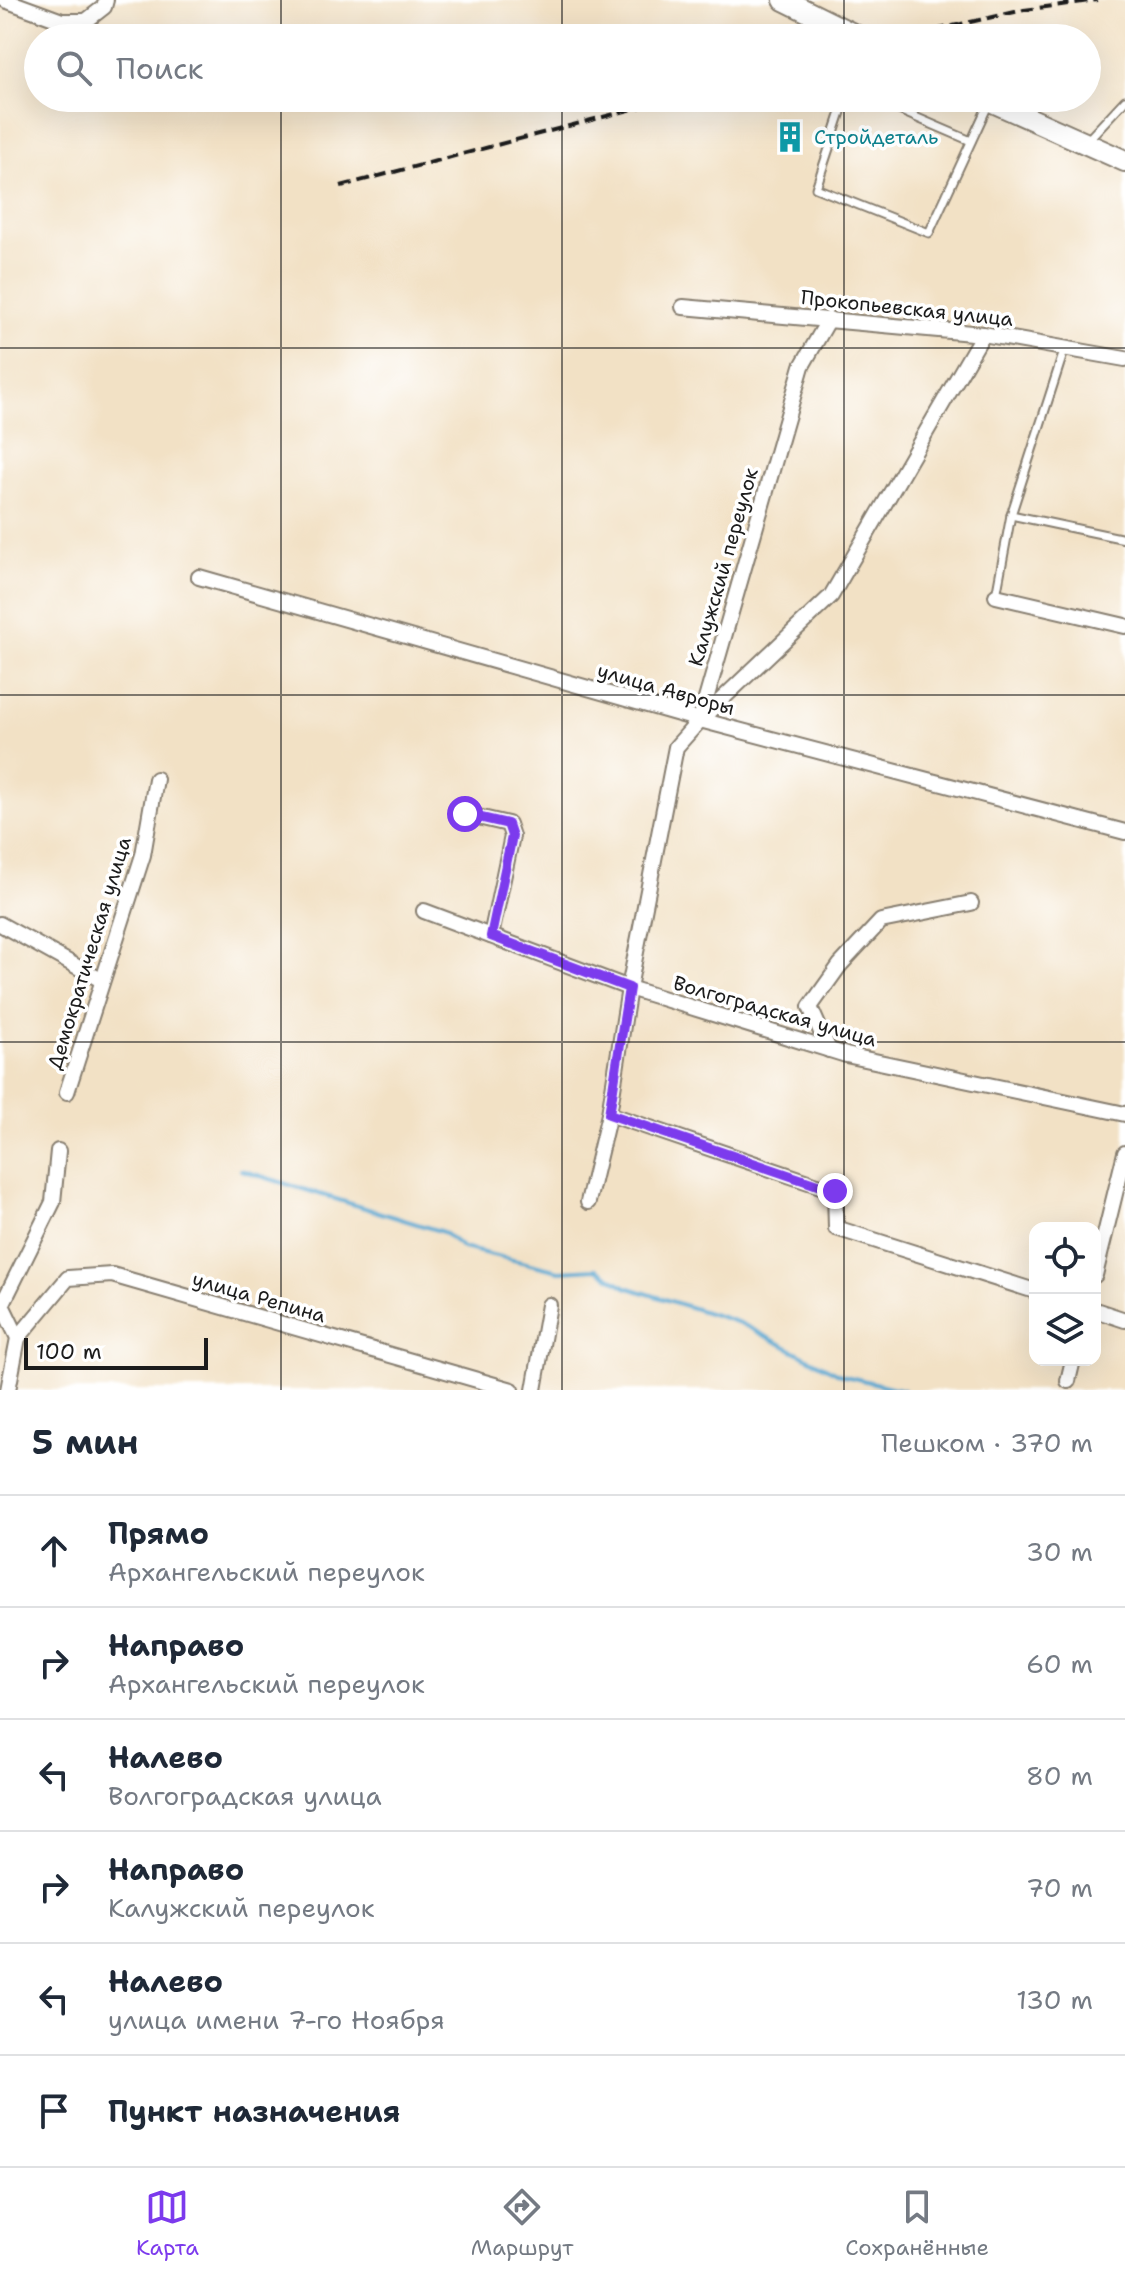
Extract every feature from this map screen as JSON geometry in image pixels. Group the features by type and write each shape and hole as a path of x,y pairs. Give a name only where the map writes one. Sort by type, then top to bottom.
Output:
{"main road":[{"path":"784,0 833,24"},
{"path":"1015,112 1125,161"}],"street":[{"path":"5,0 62,21 86,21 104,7 106,0"},
{"name":"Прокопьевская улица","path":"683,307 983,334 1125,359"},
{"name":"Калужский переулок","path":"588,1202 609,1114 629,988 676,747 700,720 802,366 829,319"},
{"path":"700,720 831,596 983,334"},
{"name":"улица Авроры","path":"199,577 700,720 1125,832"},
{"path":"996,596 1125,626"},
{"name":"Демократическая улица","path":"67,1092 143,855 156,779"},
{"path":"465,814 508,824 512,836 491,936"},
{"path":"829,1050 810,1007 840,965 881,921 971,903"},
{"name":"Волгоградская улица","path":"424,911 629,988 829,1050 1125,1114"},
{"path":"0,924 101,980"},
{"path":"609,1114 835,1191 836,1228 1029,1289"},
{"path":"8,1390 18,1338 1,1305 53,1202 58,1151"},
{"path":"1101,1251 1125,1153"},
{"name":"улица Репина","path":"18,1338 68,1278 112,1275 512,1390"},
{"path":"534,1390 549,1305"},
{"path":"1101,1312 1125,1320"},
{"path":"1068,1381 1072,1366"}],"lane":[{"path":"1084,144 1125,100"},
{"path":"841,112 816,188 929,233 982,112"},
{"path":"904,112 971,141"},
{"path":"996,596 1011,515 1065,348"},
{"path":"1011,515 1125,539"}],"waterway":[{"path":"241,1170 443,1232 463,1248 559,1271 597,1269 626,1287 740,1323 841,1375 903,1390"}],"railway":[{"path":"962,24 1024,10 1097,0"},
{"path":"341,186 622,112"}],"place":[{"name":"Стройдеталь","path":"790,137"}],"route":[{"path":"465,814 508,824 512,836 491,936 629,988 609,1114 835,1191"}]}
